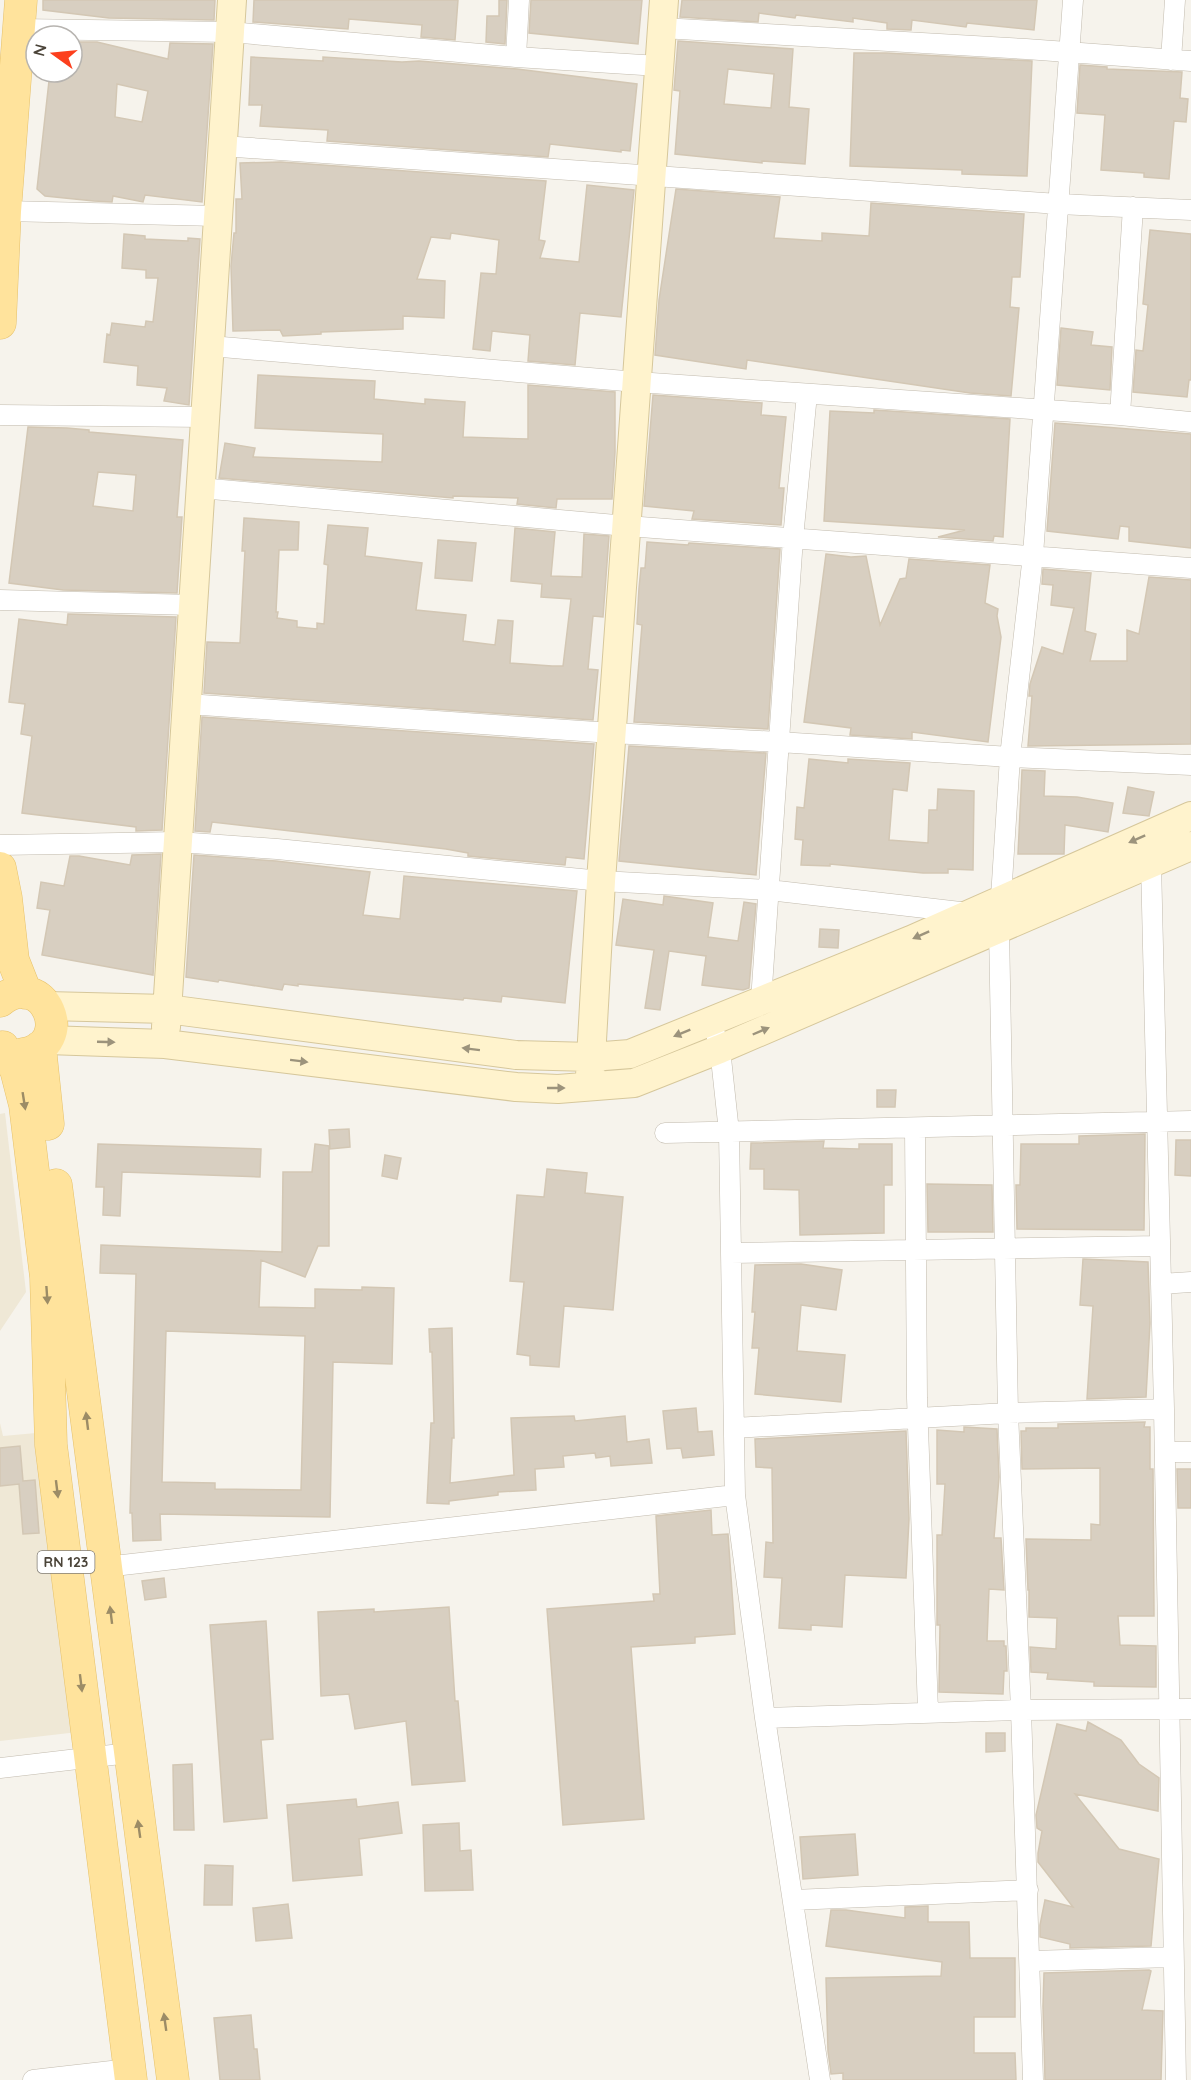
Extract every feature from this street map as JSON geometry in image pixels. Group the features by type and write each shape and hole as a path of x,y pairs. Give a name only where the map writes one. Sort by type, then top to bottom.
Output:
{"main road":[{"path":"165,1044 232,0"},
{"path":"590,1087 612,733 664,0"},
{"path":"0,323 5,211 20,14"},
{"path":"16,994 167,1010 516,1054 591,1057 630,1054 911,940 1191,816"},
{"path":"44,1044 165,1044 516,1087 590,1087 634,1083 720,1049 1191,846"},
{"path":"0,868 6,898 16,994"},
{"path":"1,1046 11,1052 21,1054 31,1052 44,1044 52,1029 52,1017 16,994"},
{"name":"RN 123","path":"44,1044 43,1080 173,2080"},
{"name":"RN 123","path":"1,1046 10,1058 20,1081 26,1117 46,1278 51,1445 130,2075"},
{"path":"516,1054 516,1087"}],"street":[{"path":"516,57 519,0"},
{"path":"1033,2080 1028,1890 1008,1413 999,929 1010,757 1033,555 1073,0"},
{"path":"1171,60 1175,0"},
{"path":"20,14 516,57 659,66"},
{"path":"662,28 1069,52 1191,62"},
{"path":"222,146 1058,204 1191,210"},
{"path":"1120,415 1133,207"},
{"path":"5,211 218,216"},
{"path":"210,346 637,382 1120,415 1191,422"},
{"path":"761,1001 793,538 807,394"},
{"path":"0,415 205,417"},
{"path":"200,488 627,526 1191,568"},
{"path":"0,600 193,605"},
{"path":"187,704 612,733 779,741 1010,757 1191,765"},
{"path":"0,845 178,842 277,849 602,881 769,890 970,913"},
{"path":"1151,863 1165,1452 1168,1710 1182,1911 1173,1957 1176,2080"},
{"path":"712,1021 720,1049 729,1132 735,1495 765,1718 820,2080"},
{"path":"665,1133 1191,1121"},
{"path":"915,1128 918,1417 928,1711"},
{"path":"731,1254 1160,1246"},
{"path":"1161,1284 1191,1282"},
{"path":"734,1428 1008,1413 1164,1409"},
{"path":"1165,1452 1191,1452"},
{"path":"105,1567 735,1495"},
{"path":"765,1718 928,1711 1191,1709"},
{"path":"0,1768 129,1753"},
{"path":"793,1900 1028,1890"},
{"path":"1030,1961 1173,1957"},
{"path":"33,2080 130,2075"}],"shaded area":[{"path":"5,1113 26,1292 0,1331 0,1114"},
{"path":"0,1423 3,1436 36,1433 78,1732 0,1741"}],"building":[{"path":"43,0 215,0 214,20 109,18 43,10"},
{"path":"254,0 458,0 455,40 421,37 422,25 349,19 348,29 253,22"},
{"path":"499,0 507,0 505,44 486,42 487,16 499,16"},
{"path":"531,0 642,0 638,44 529,33"},
{"path":"682,0 1037,0 1034,30 967,23 966,27 912,20 911,30 887,29 887,23 853,18 853,22 759,13 758,22 680,17"},
{"path":"678,41 793,49 789,107 809,109 805,164 762,161 762,163 675,154 680,91 674,90","holes":["728,69 774,74 771,108 724,104"]},
{"path":"84,42 97,42 168,59 170,43 213,44 202,202 145,195 143,202 113,196 112,202 94,201 45,196 37,189 49,84 84,84","holes":["117,84 148,91 142,122 115,117"]},
{"path":"854,53 1032,61 1027,176 962,174 962,170 850,166"},
{"path":"251,57 323,61 323,57 419,61 517,69 637,84 630,151 550,144 548,157 327,141 328,130 260,126 262,105 249,105"},
{"path":"1080,65 1107,67 1107,69 1182,72 1180,98 1188,99 1186,122 1174,121 1169,179 1144,177 1144,173 1101,170 1105,115 1077,113"},
{"path":"281,162 546,181 539,240 545,241 540,258 579,262 587,185 634,190 621,317 580,313 575,365 528,361 530,335 492,331 490,351 473,349 481,273 496,274 499,240 451,233 450,239 431,237 417,279 445,281 444,318 403,316 403,329 283,336 280,330 233,331 231,266 234,233 236,233 236,199 242,199 240,163"},
{"path":"676,189 780,197 774,238 822,241 822,233 869,236 871,203 1024,214 1020,277 1012,277 1010,307 1019,308 1011,396 970,393 747,360 746,369 655,355 659,300"},
{"path":"1150,230 1191,234 1191,380 1189,380 1187,397 1133,392 1136,350 1143,351 1148,305 1143,304"},
{"path":"124,234 145,236 145,239 188,241 188,238 200,239 189,405 164,401 167,388 137,385 138,366 104,362 107,334 110,335 112,323 145,327 146,321 153,322 158,278 146,278 146,270 122,268"},
{"path":"1061,328 1093,332 1091,345 1112,347 1110,390 1057,385"},
{"path":"258,375 375,381 374,399 425,404 425,399 465,402 463,437 528,439 528,385 615,392 612,499 557,499 556,508 517,504 518,498 453,496 453,498 219,478 225,443 255,448 253,457 382,462 383,434 255,428"},
{"path":"653,395 762,403 761,415 786,417 779,488 784,488 781,525 692,519 694,511 644,506"},
{"path":"874,410 1010,419 1003,537 994,536 993,541 938,537 965,530 824,521 830,411 874,413"},
{"path":"1055,423 1191,434 1191,548 1129,541 1129,527 1120,526 1118,539 1047,531"},
{"path":"28,427 67,428 183,440 177,517 182,517 177,593 63,590 9,583","holes":["98,472 136,475 133,511 93,506"]},
{"path":"244,518 299,522 298,550 279,550 277,618 297,621 297,627 317,629 317,623 324,624 328,565 324,564 328,525 368,528 365,556 422,563 416,610 466,615 463,641 495,645 498,620 513,621 510,663 552,666 563,666 571,599 541,597 542,584 511,581 515,528 555,532 551,576 582,577 584,534 609,536 603,617 593,616 588,669 598,670 593,720 204,693 207,642 240,643 245,551 242,551"},
{"path":"438,540 476,543 472,581 435,578"},
{"path":"647,542 780,549 768,729 634,722 642,625 637,624 639,588 641,568 645,568"},
{"path":"826,554 866,556 880,625 900,579 906,578 909,559 990,565 985,603 998,609 1001,637 988,742 912,732 912,739 850,735 851,728 804,722"},
{"path":"1043,569 1091,573 1085,631 1096,634 1090,661 1127,661 1127,630 1139,634 1149,577 1191,580 1191,744 1028,746 1032,696 1029,696 1030,684 1042,647 1063,654 1074,608 1051,605 1053,585 1042,584"},
{"path":"68,614 176,617 162,830 136,831 136,827 22,813 32,736 21,734 25,704 9,702 19,619 67,625"},
{"path":"202,717 594,744 584,859 566,857 565,865 468,856 468,853 446,849 212,822 210,832 195,831"},
{"path":"629,746 766,753 756,875 619,861"},
{"path":"809,759 848,763 848,759 910,763 907,791 893,789 889,840 928,843 929,810 937,810 938,789 974,791 973,870 948,869 948,873 923,873 830,864 830,866 801,865 803,840 795,839 797,807 804,808"},
{"path":"1022,770 1045,771 1044,796 1077,797 1113,803 1108,832 1065,825 1064,854 1018,854"},
{"path":"1128,787 1154,792 1149,816 1123,813"},
{"path":"161,854 153,975 42,955 50,910 37,908 41,882 64,886 70,856 130,865 132,855"},
{"path":"194,855 276,861 370,872 363,915 400,919 404,876 577,891 565,1003 502,996 501,1002 464,998 463,1000 298,984 298,986 284,984 282,990 186,977"},
{"path":"664,896 713,903 708,937 738,941 744,902 756,904 749,988 743,990 702,985 706,956 669,951 660,1010 645,1008 654,950 616,945 623,899 663,905"},
{"path":"820,929 839,930 838,948 819,947"},
{"path":"877,1090 896,1090 895,1107 877,1107"},
{"path":"349,1129 350,1147 330,1149 329,1130"},
{"path":"1145,1134 1144,1230 1017,1229 1016,1185 1020,1185 1021,1144 1079,1144 1079,1136"},
{"path":"1176,1140 1191,1140 1191,1176 1175,1175"},
{"path":"824,1141 823,1148 859,1149 859,1144 892,1144 892,1185 884,1185 884,1233 800,1235 799,1190 764,1189 764,1169 750,1169 751,1143"},
{"path":"98,1144 261,1149 260,1177 122,1172 120,1216 103,1215 104,1187 96,1187"},
{"path":"315,1144 329,1146 329,1246 318,1246 305,1277 261,1260 259,1307 315,1308 315,1289 394,1288 392,1364 333,1362 330,1517 160,1514 161,1540 133,1541 132,1513 130,1513 136,1274 100,1273 101,1245 282,1252 283,1172 312,1172","holes":["166,1331 305,1336 301,1490 215,1489 215,1483 162,1482"]},
{"path":"385,1155 401,1158 397,1179 382,1176"},
{"path":"547,1169 587,1173 585,1193 623,1197 613,1310 564,1306 559,1367 530,1365 530,1356 517,1354 524,1282 510,1281 517,1195 544,1197"},
{"path":"927,1184 992,1185 993,1232 928,1232"},
{"path":"1083,1259 1148,1262 1150,1323 1146,1397 1087,1399 1093,1306 1080,1305"},
{"path":"801,1264 842,1270 836,1310 801,1305 797,1351 845,1355 841,1402 755,1394 759,1348 752,1348 755,1265"},
{"path":"452,1328 454,1438 452,1438 450,1483 514,1475 511,1418 574,1416 575,1421 625,1416 627,1442 649,1439 652,1463 611,1466 610,1456 596,1458 595,1453 563,1456 564,1467 535,1469 536,1490 498,1492 498,1495 449,1501 449,1504 427,1503 431,1423 434,1423 429,1329"},
{"path":"696,1408 698,1432 712,1431 714,1455 683,1458 681,1448 667,1449 663,1411"},
{"path":"1145,1422 1144,1427 1150,1427 1150,1469 1153,1469 1154,1616 1118,1616 1120,1645 1156,1646 1156,1687 1094,1686 1094,1682 1047,1679 1048,1673 1031,1672 1030,1647 1056,1649 1057,1618 1029,1617 1026,1539 1091,1540 1091,1524 1100,1525 1100,1468 1022,1469 1021,1431 1026,1431 1026,1428 1058,1428 1058,1424"},
{"path":"964,1427 997,1429 999,1477 994,1538 1001,1538 1004,1590 989,1589 987,1641 1004,1641 1004,1646 1006,1646 1007,1671 1004,1671 1003,1694 939,1692 940,1625 937,1625 937,1535 942,1535 945,1484 937,1484 937,1430 964,1432"},
{"path":"906,1431 909,1519 906,1578 845,1575 842,1627 811,1625 811,1630 779,1628 782,1578 764,1577 766,1542 773,1543 772,1468 756,1467 755,1439"},
{"path":"20,1446 23,1481 35,1480 39,1533 23,1534 19,1484 0,1486 0,1448"},
{"path":"1177,1469 1191,1469 1191,1508 1178,1508"},
{"path":"711,1510 712,1535 728,1534 735,1634 695,1637 695,1643 631,1647 644,1819 563,1825 547,1609 654,1601 653,1594 660,1594 656,1516"},
{"path":"164,1578 166,1597 145,1600 142,1581"},
{"path":"449,1607 455,1701 458,1701 465,1781 412,1785 406,1721 355,1729 349,1694 321,1696 318,1612 374,1609 374,1612"},
{"path":"266,1621 273,1739 261,1740 267,1818 224,1822 210,1625"},
{"path":"1088,1722 1121,1740 1139,1764 1159,1778 1158,1811 1075,1794 1119,1849 1159,1859 1151,1946 1070,1948 1070,1944 1040,1937 1045,1900 1073,1907 1038,1862 1042,1831 1037,1828 1036,1815 1057,1724 1086,1731"},
{"path":"986,1733 1005,1733 1005,1751 986,1752"},
{"path":"192,1764 194,1830 174,1830 173,1765"},
{"path":"356,1799 357,1807 398,1802 402,1833 359,1839 362,1875 293,1881 287,1805"},
{"path":"459,1823 460,1851 471,1850 473,1890 425,1891 423,1825"},
{"path":"855,1834 858,1875 803,1879 800,1837"},
{"path":"205,1865 233,1866 232,1905 204,1905"},
{"path":"288,1904 292,1938 256,1941 253,1908"},
{"path":"928,1906 928,1922 969,1922 970,1958 1015,1958 1015,2017 974,2017 974,2053 1015,2053 1016,2080 843,2080 843,2073 831,2074 826,1978 941,1976 942,1962 826,1946 831,1910 905,1918 905,1907"},
{"path":"1151,1971 1142,2010 1163,2011 1161,2080 1045,2080 1044,1973"},
{"path":"251,2015 260,2080 220,2080 214,2018"}]}
